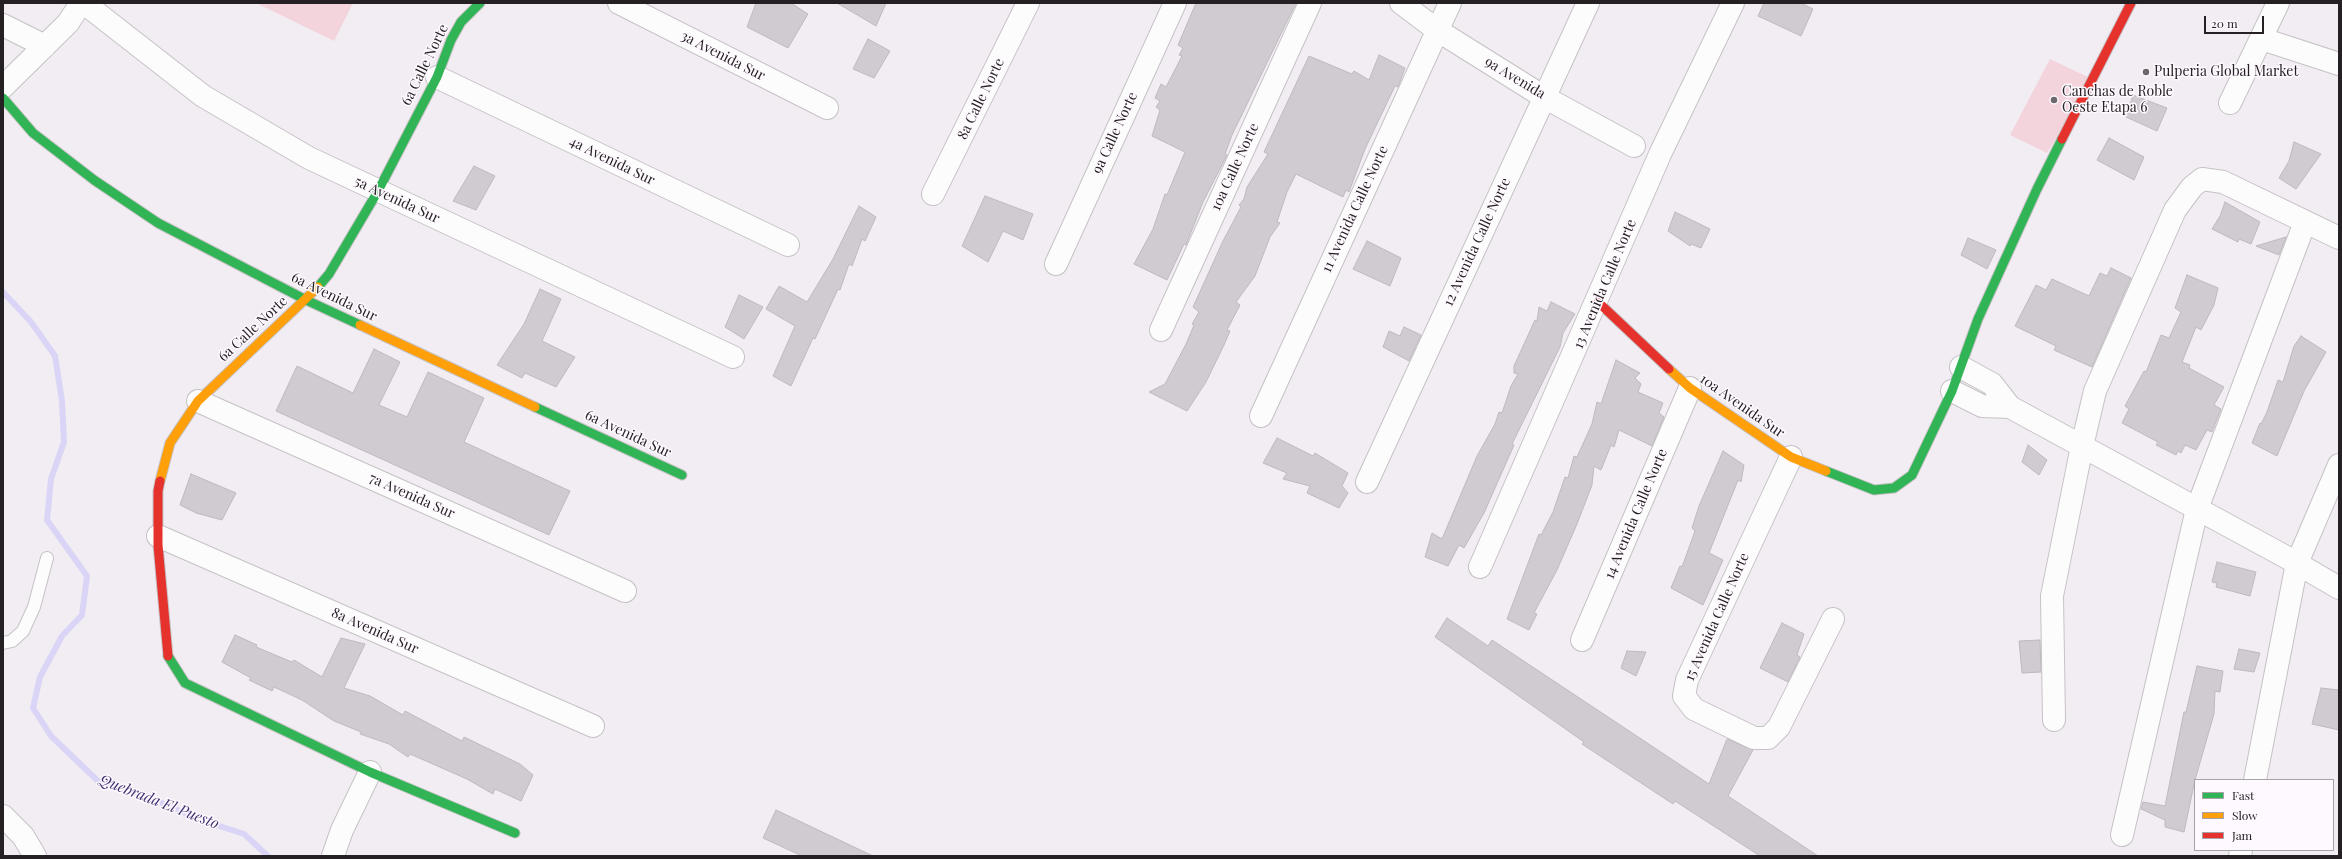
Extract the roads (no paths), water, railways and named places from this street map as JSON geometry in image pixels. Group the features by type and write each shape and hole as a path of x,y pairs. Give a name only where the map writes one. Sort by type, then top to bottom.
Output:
{"street":[{"path":"3,86 68,23 83,3"},
{"name":"5a Avenida Sur","path":"83,3 203,96 309,158 378,192 733,357"},
{"name":"6a Calle Norte","path":"370,772 185,683 168,658 158,536 158,491 170,443 198,400 306,300 329,274 378,192 437,77 451,40 458,28 480,3"},
{"name":"3a Avenida Sur","path":"619,3 827,108"},
{"name":"8a Calle Norte","path":"933,194 1028,3"},
{"name":"9a Calle Norte","path":"1056,264 1175,3"},
{"name":"10a Calle Norte","path":"1161,330 1310,3"},
{"name":"9a Avenida","path":"1401,3 1437,30 1544,96 1634,146"},
{"name":"11 Avenida Calle Norte","path":"1261,416 1450,3"},
{"name":"12 Avenida Calle Norte","path":"1367,482 1588,3"},
{"name":"13 Avenida Calle Norte","path":"1480,567 1598,302 1662,152 1733,3"},
{"path":"2132,3 2037,189 1978,319 1952,391 1982,406 2010,408 2297,563 2339,588"},
{"path":"2230,103 2278,3"},
{"path":"3,25 44,46"},
{"path":"2262,39 2339,64"},
{"name":"4a Avenida Sur","path":"437,77 788,245"},
{"name":"6a Avenida Sur","path":"3,98 33,133 94,180 158,223 306,300 682,475"},
{"path":"2054,720 2052,596 2082,446 2095,391 2175,210 2192,187 2202,179 2223,182 2339,238"},
{"path":"2122,835 2197,509 2305,222"},
{"name":"10a Avenida Sur","path":"1598,302 1690,388 1791,458 1874,490 1894,488 1912,475 1952,391"},
{"path":"1961,367 1992,384 2010,408"},
{"name":"14 Avenida Calle Norte","path":"1582,640 1690,388"},
{"name":"7a Avenida Sur","path":"198,400 625,591"},
{"name":"15 Avenida Calle Norte","path":"1791,458 1687,680 1684,696 1694,709 1754,738 1768,738 1779,727 1833,619"},
{"path":"2255,779 2297,563 2339,465"},
{"name":"8a Avenida Sur","path":"158,536 593,726"},
{"path":"333,856 342,830 370,772 515,833"},
{"path":"3,816 23,836 35,856"}],"lane":[{"path":"3,643 12,641 23,631 34,607 48,558"}],"waterway":[{"name":"Quebrada El Puesto","path":"3,292 31,322 55,356 62,401 64,442 51,479 47,520 87,576 82,615 62,636 40,677 33,708 51,736 99,782 141,794 201,820 244,834 268,856"}],"place":[{"name":"Pulperia Global Market","path":"2146,72"},
{"name":"Canchas de Roble Oeste Etapa 6","path":"2054,100"}]}
